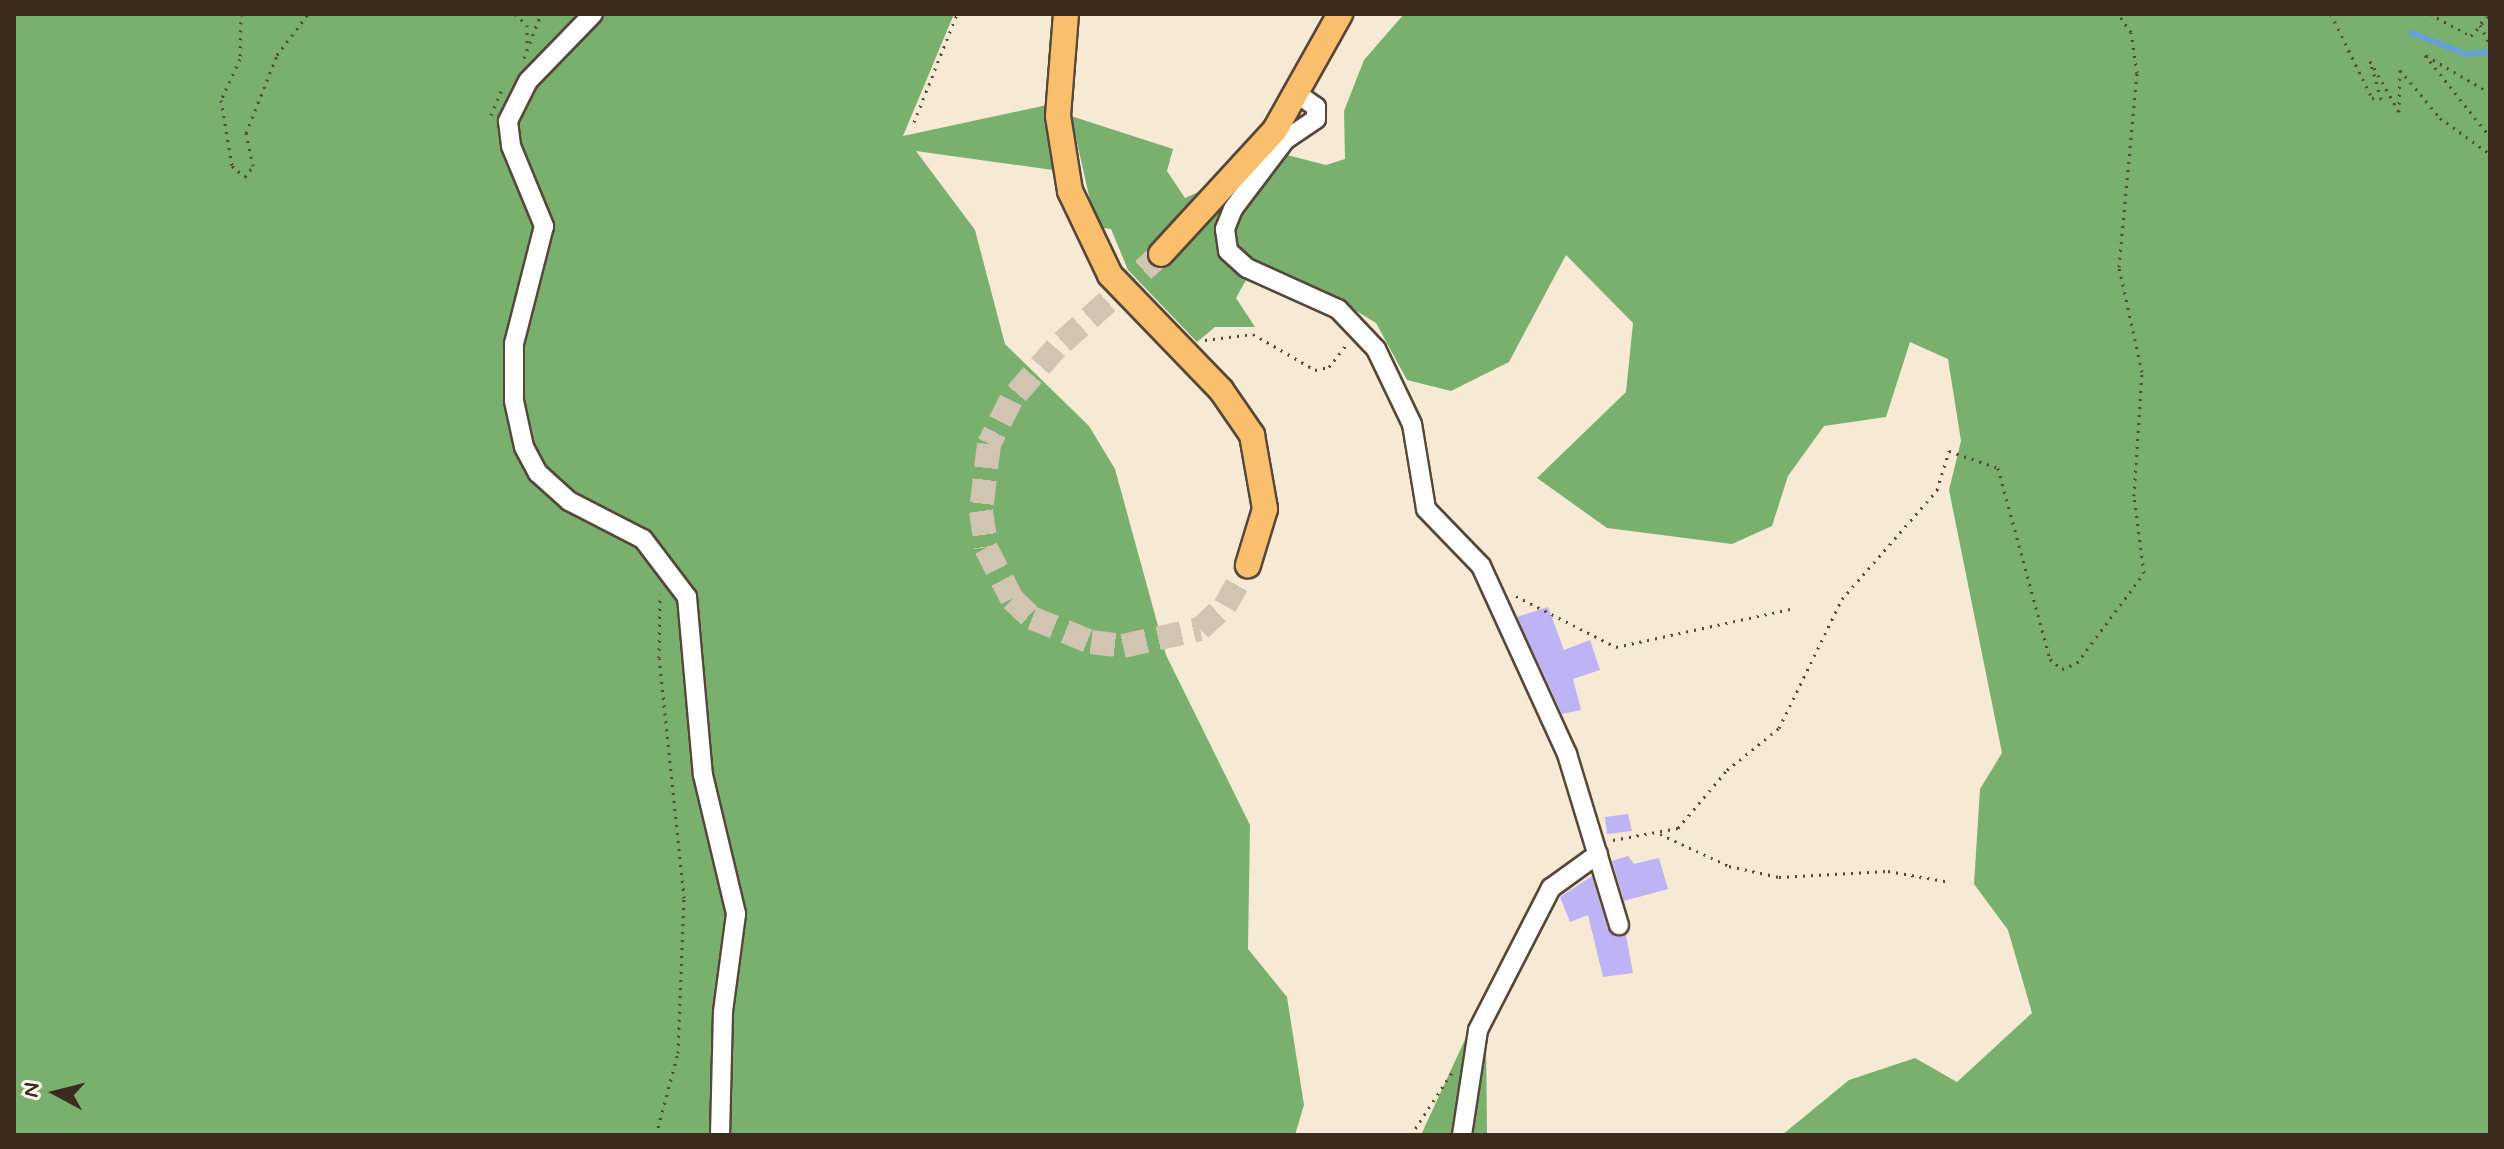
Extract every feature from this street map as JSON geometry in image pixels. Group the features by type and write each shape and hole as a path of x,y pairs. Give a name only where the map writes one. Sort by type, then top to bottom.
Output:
{"main road":[{"path":"1066,14 1058,116 1070,191 1110,275 1221,390 1252,435 1265,509 1248,565"},
{"path":"1161,254 1248,164 1299,95 1340,14"}],"street":[{"path":"593,14 528,81 508,121 511,146 544,226 514,344 514,401 524,447 538,473 569,501 643,539 687,597 703,775 736,914 720,1135"},
{"path":"1299,95 1316,107 1316,119 1280,146 1228,218 1224,241 1247,268 1324,301 1362,329 1406,407 1426,509 1486,576 1567,754 1619,925"},
{"path":"1462,1135 1474,1044 1546,895 1598,854"}],"path":[{"path":"241,14 240,59 221,100 232,166 245,177 253,166 246,133 277,55 308,14"},
{"path":"515,14 527,25 527,50"},
{"path":"914,122 957,14"},
{"path":"1598,854 1617,839 1660,834 1678,828 1721,776 1779,728 1842,599 1937,490 1949,451 1998,468 2050,659 2062,669 2077,663 2144,573 2134,496 2142,372 2119,267 2137,73 2131,32 2118,14"},
{"path":"2331,14 2344,25"},
{"path":"2430,14 2471,36 2488,15"},
{"path":"2338,21 2356,77 2372,98 2381,99 2370,61 2399,112 2397,72 2427,104 2490,154"},
{"path":"2480,25 2490,45"},
{"path":"2490,93 2425,55 2446,86 2490,137"},
{"path":"1208,338 1253,334 1322,370 1362,329"},
{"path":"1486,576 1616,647 1790,609"},
{"path":"656,1135 678,1053 684,898 659,658 660,587"},
{"path":"1660,834 1729,866 1779,877 1888,871 1950,882"},
{"path":"1411,1135 1474,1044"}],"green space":[{"path":"14,14 954,14 903,136 1047,105 1053,170 916,151 975,230 1005,344 1089,426 1115,469 1166,655 1250,825 1248,949 1287,997 1304,1105 1295,1135 14,1135"},
{"path":"1404,14 2490,14 2490,1135 1782,1135 1849,1080 1915,1058 1957,1082 2032,1013 2008,930 1974,884 1980,789 2002,753 1949,490 1961,441 1948,359 1910,342 1886,417 1824,426 1788,476 1772,526 1732,544 1607,528 1537,478 1626,392 1633,323 1566,255 1509,362 1451,391 1407,380 1376,323 1320,289 1255,264 1236,298 1255,327 1215,327 1197,342 1128,270 1111,229 1096,227 1071,116 1173,149 1167,171 1185,198 1207,188 1249,201 1287,155 1326,165 1345,159 1344,111 1364,60"},
{"path":"1468,1033 1486,1037 1487,1135 1421,1135"}],"building":[{"path":"1548,607 1564,650 1590,640 1600,670 1573,679 1581,710 1562,714 1517,617"},
{"path":"1628,814 1632,831 1607,834 1605,817"},
{"path":"1628,856 1634,864 1659,858 1668,889 1624,901 1612,861"},
{"path":"1592,876 1608,929 1626,935 1633,973 1603,977 1588,915 1570,922 1560,897"}],"waterway":[{"path":"2412,33 2466,54 2490,52"}],"tunnel":[{"path":"1161,254 1056,348 1011,400 989,444 981,511 986,548 1012,599 1032,618 1091,642 1123,646 1200,629 1225,606 1248,565"}]}
